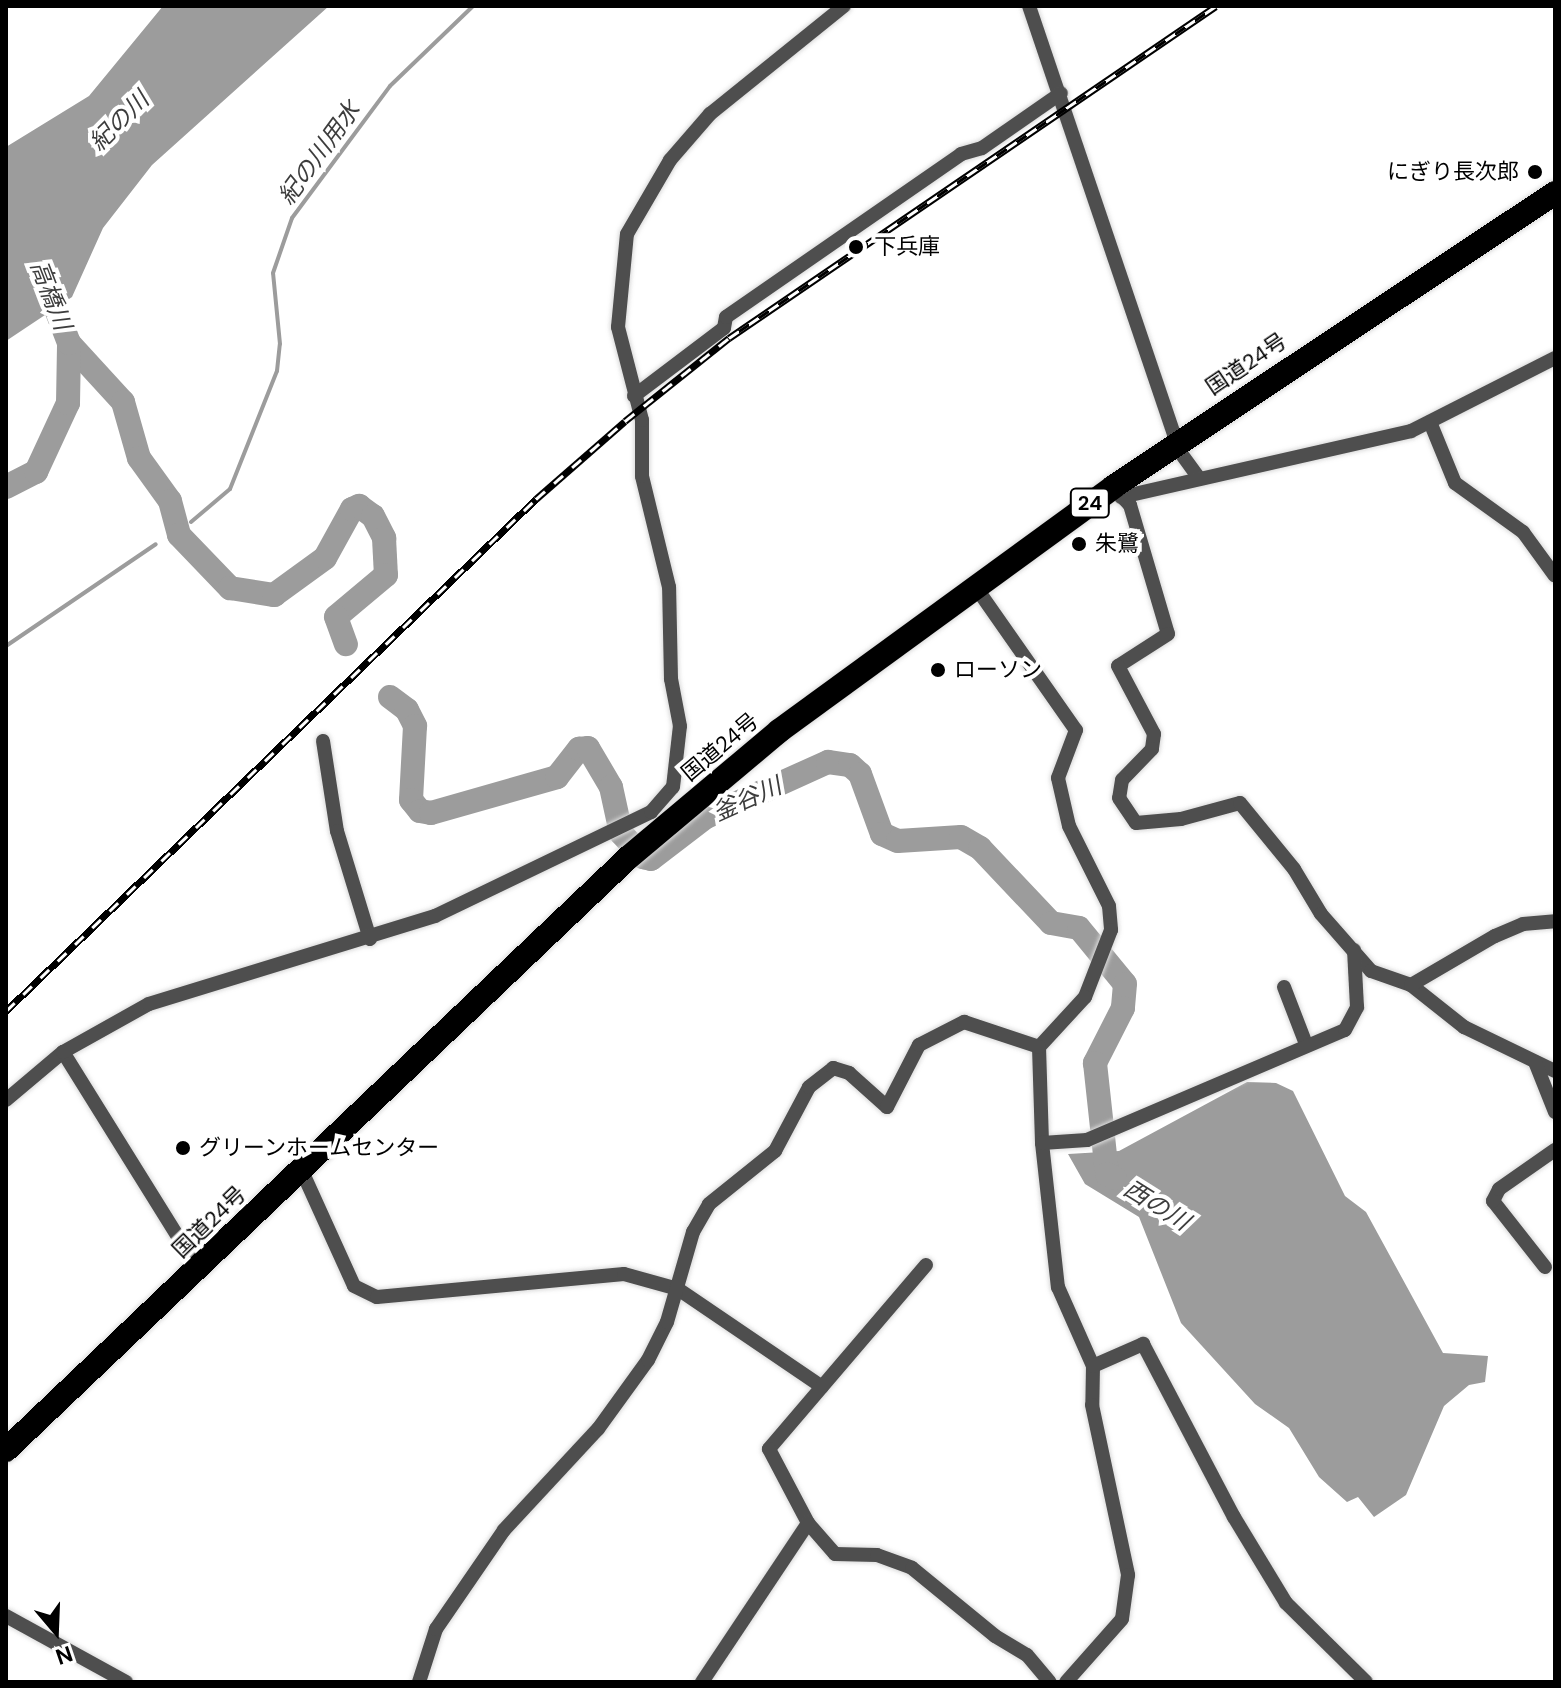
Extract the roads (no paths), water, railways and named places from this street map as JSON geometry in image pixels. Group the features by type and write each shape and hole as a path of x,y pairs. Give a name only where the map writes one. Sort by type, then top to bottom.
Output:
{"highway":[{"name":"国道24号","path":"6,1450 638,849 852,675 975,586 1117,492 1177,442 1555,193"}],"street":[{"path":"6,1100 63,1052 177,992 370,939 447,910 651,812 673,787 680,726 671,679 669,587 642,476 642,420 634,396 617,311 627,234 670,160 710,114 844,6"},
{"path":"1029,6 1177,442 1199,478"},
{"path":"634,396 724,328 726,317 961,154 982,148 1061,93"},
{"path":"1117,492 1199,478 1411,431 1555,358"},
{"path":"1430,422 1455,483 1523,532 1555,576"},
{"path":"1117,492 1130,505 1168,634 1118,666 1154,734 1152,749 1122,780 1119,798 1136,823 1169,821 1240,803 1294,869 1321,914 1371,971 1411,985 1464,1027 1555,1071"},
{"path":"975,586 1076,730 1058,778 1069,826 1109,906 1111,930 1085,997 1039,1047 1042,1143 1058,1287 1093,1366 1092,1405 1128,1575 1122,1619 1066,1682"},
{"path":"323,741 337,831 370,939"},
{"path":"1411,985 1495,936 1523,924 1555,921"},
{"path":"1042,1143 1087,1140 1306,1044 1345,1030 1357,1007 1354,950"},
{"path":"1284,987 1306,1044"},
{"path":"419,1682 436,1629 522,1507 625,1396 648,1360 678,1289 693,1232 709,1204 775,1151 809,1087 825,1071 849,1073 887,1107 909,1058 934,1034 964,1022 1039,1047"},
{"path":"63,1052 198,1269"},
{"path":"1535,1062 1555,1112"},
{"path":"1545,1267 1493,1201 1499,1189 1555,1150"},
{"path":"301,1169 354,1286 377,1297 624,1274 678,1289 822,1387"},
{"path":"926,1265 769,1449 808,1523 835,1554 877,1555 912,1568 995,1636 1027,1655 1050,1682"},
{"path":"1093,1366 1143,1344 1234,1517 1286,1603 1366,1682"},
{"path":"702,1682 808,1523"},
{"path":"6,1616 126,1682"}],"water":[{"name":"紀の川","path":"163,6 329,6 152,165 103,228 72,297 6,341 6,147 89,96"},
{"name":"西の川","path":"1247,1082 1276,1083 1293,1091 1345,1196 1366,1212 1443,1353 1488,1356 1485,1382 1469,1385 1444,1406 1406,1495 1374,1517 1358,1497 1347,1502 1319,1477 1289,1428 1255,1404 1181,1323 1139,1217 1085,1184 1068,1154 1119,1151"}],"waterway":[{"name":"紀の川用水","path":"191,522 230,489 277,371 280,344 273,273 292,218 390,86 473,6"},
{"name":"高橋川","path":"6,487 36,472 68,403 69,343 44,278"},
{"name":"釜谷川","path":"69,343 123,402 139,458 170,501 179,535 230,588 274,595 325,558 352,509 359,506 373,516 384,538 386,575 336,617 346,644"},
{"name":"紀の川用水","path":"6,646 156,544"},
{"name":"釜谷川","path":"390,697 407,710 415,726 411,800 420,811 431,813 557,777 579,749 588,748 611,787 621,833 643,857 651,859 706,817 828,762 850,765 860,774 882,834 898,841 961,837 980,848 1051,923 1079,928 1125,984 1123,1008 1095,1063 1107,1174 1115,1178"}],"railway":[{"path":"6,1011 536,499 625,421 729,338 1216,6"}],"place":[{"name":"にぎり長次郎","path":"1535,172"},
{"name":"下兵庫","path":"856,247"},
{"name":"朱鷺","path":"1079,544"},
{"name":"ローソン","path":"938,670"},
{"name":"グリーンホームセンター","path":"183,1148"}]}
